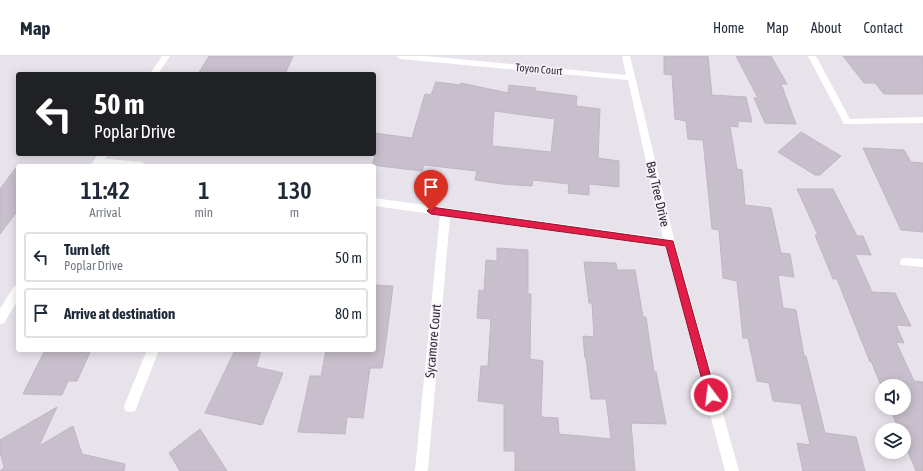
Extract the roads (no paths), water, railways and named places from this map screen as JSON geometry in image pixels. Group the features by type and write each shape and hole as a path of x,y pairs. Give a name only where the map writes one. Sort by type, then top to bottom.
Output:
{"street":[{"path":"155,72 166,56"},
{"name":"Toyon Court","path":"400,56 631,78"},
{"name":"Bay Tree Drive","path":"626,56 670,243 732,471"},
{"path":"812,56 847,122 923,120"},
{"path":"99,161 125,164"},
{"path":"376,202 670,243"},
{"name":"Sycamore Court","path":"421,469 445,213"},
{"path":"0,319 16,293"},
{"path":"130,406 152,352"}],"lane":[{"path":"904,262 923,263"}]}
